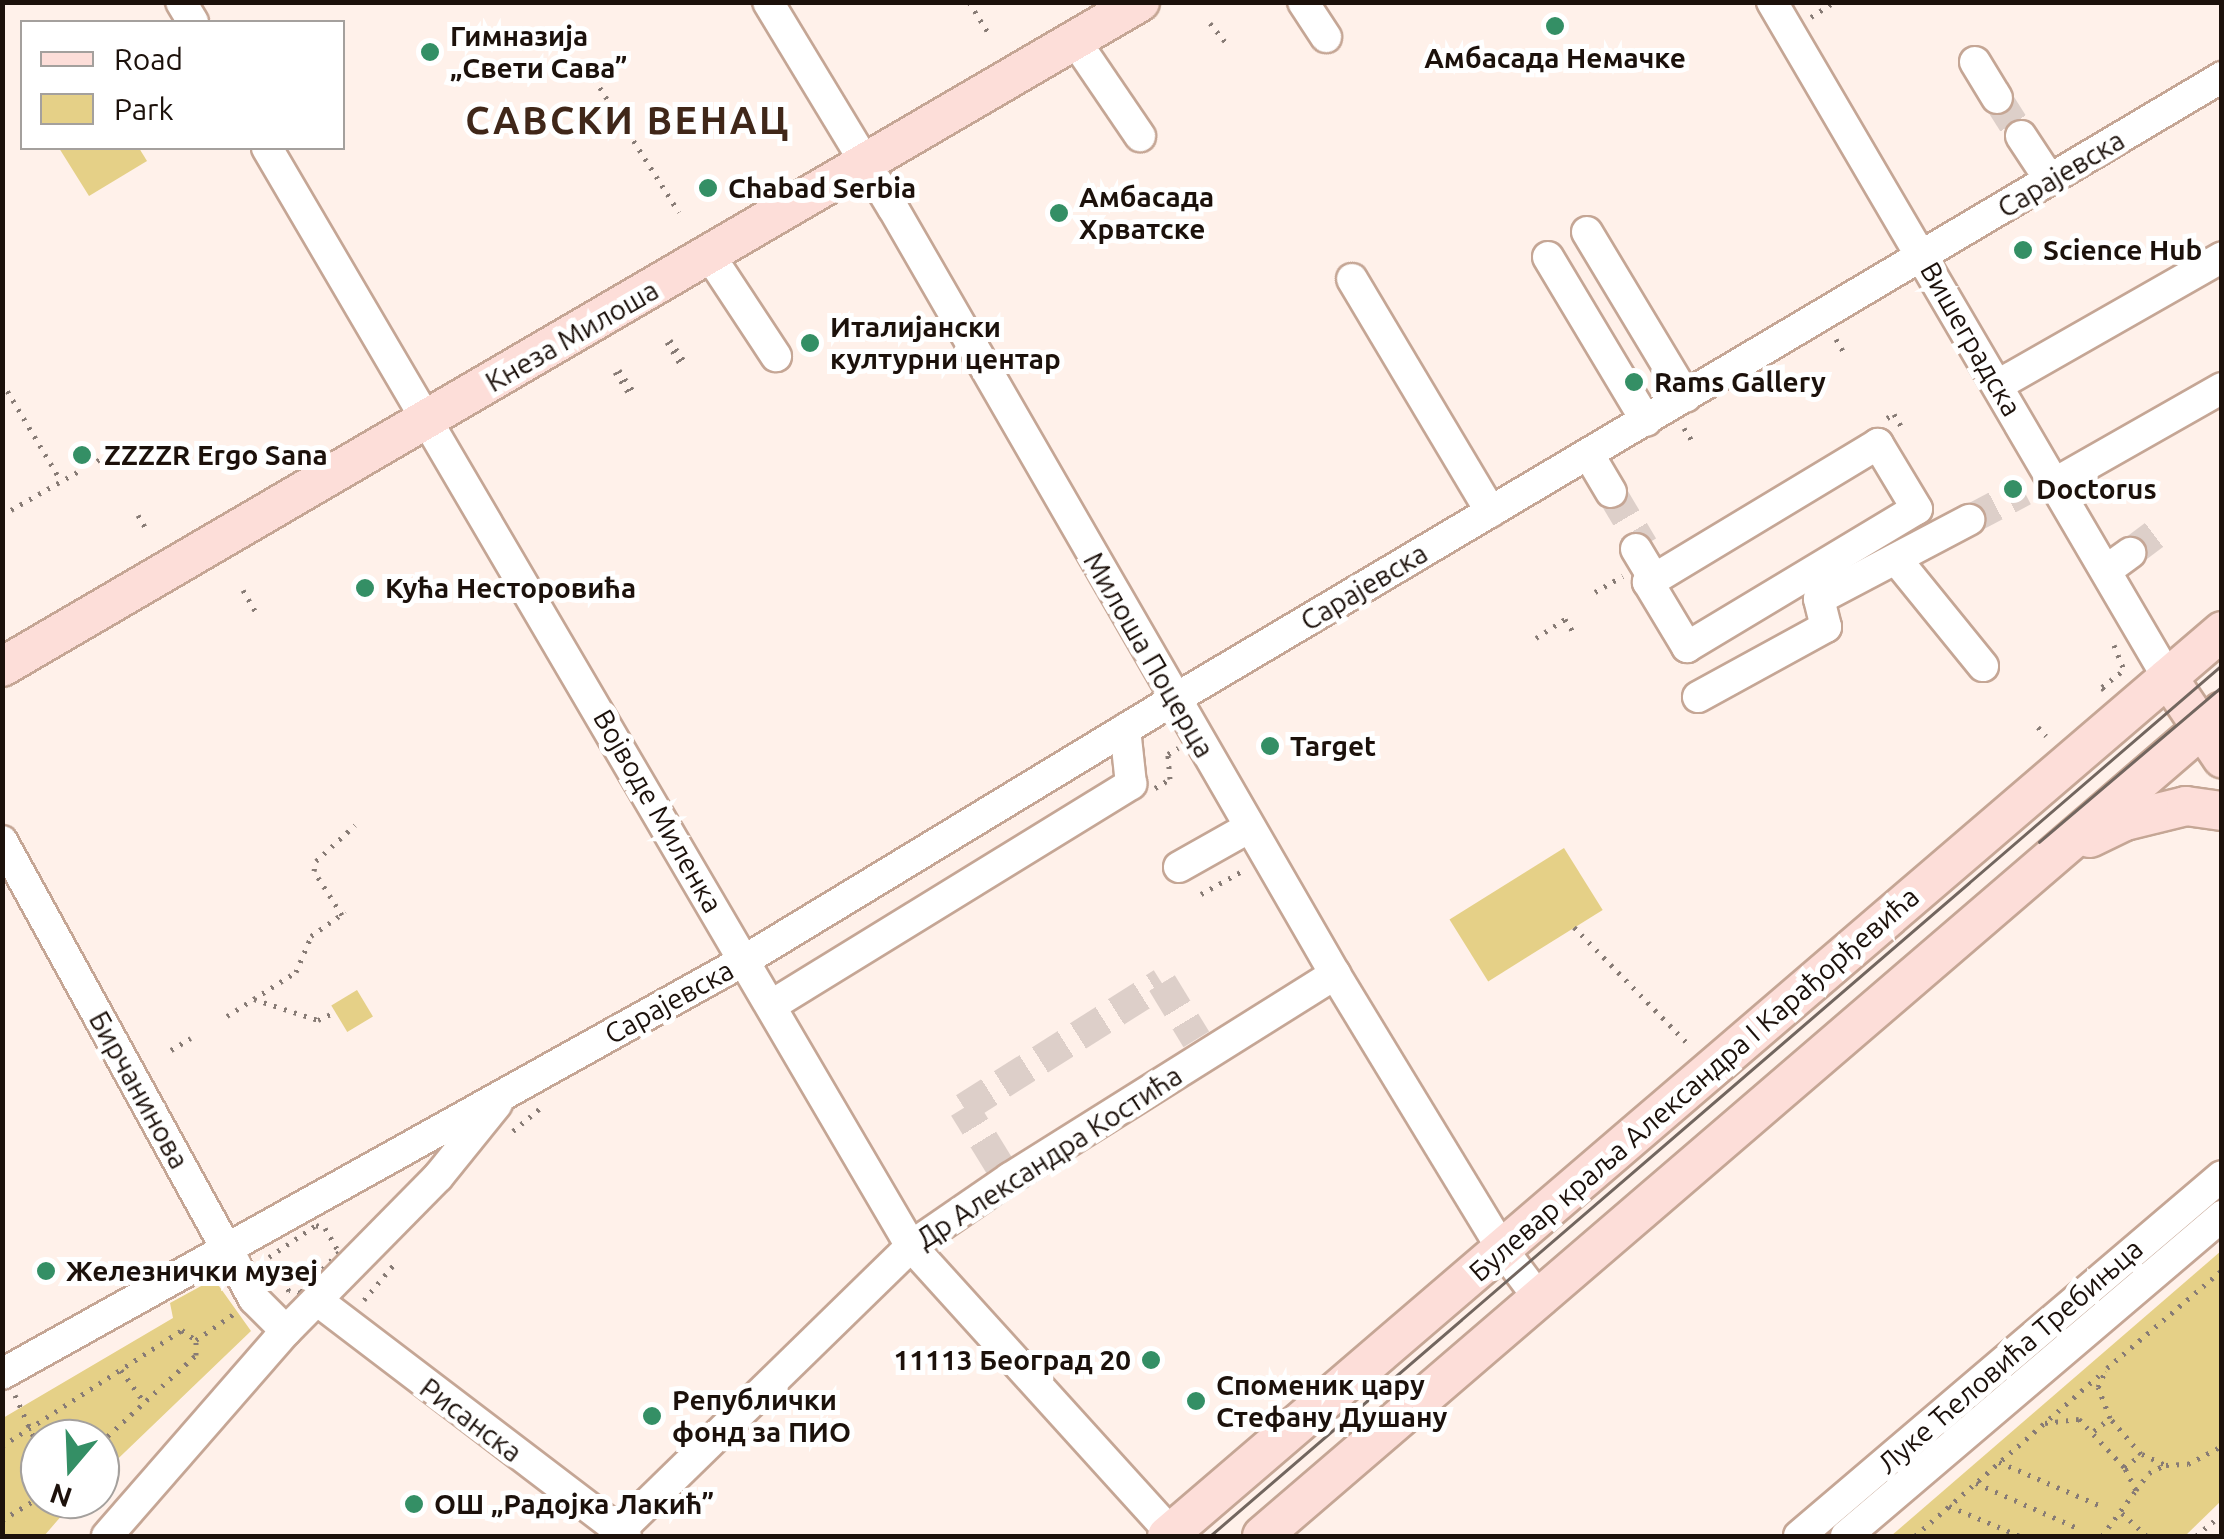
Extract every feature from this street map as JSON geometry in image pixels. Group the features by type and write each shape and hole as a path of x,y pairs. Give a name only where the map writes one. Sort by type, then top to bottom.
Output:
{"main road":[{"name":"Кнеза Милоша","path":"2,667 868,165 1140,2"},
{"name":"Булевар краља Александра I Карађорђевића","path":"1169,1535 2222,631"},
{"path":"2168,678 2222,695"},
{"path":"1262,1536 2052,857 2215,732 2168,678"},
{"path":"2052,857 2126,821 2186,806 2222,811"}],"street":[{"name":"Милоша Поцерца","path":"768,2 829,109 868,165 1335,974 1502,1249 1541,1300"},
{"path":"1304,2 1332,34 1319,2"},
{"name":"Вишеградска","path":"1772,2 2168,678"},
{"path":"1076,42 1140,136"},
{"path":"1974,62 1997,98"},
{"name":"Сарајевска","path":"2,1374 225,1246 746,960 1174,699 2222,77"},
{"path":"2021,136 2050,180"},
{"name":"Војводе Миленка","path":"268,150 911,1246 1169,1535"},
{"path":"1588,232 1686,397"},
{"path":"1998,385 2222,257"},
{"path":"706,258 771,358"},
{"path":"1548,258 1646,421"},
{"path":"1352,279 1492,512"},
{"path":"2024,491 2222,388"},
{"path":"1878,444 1917,509 1687,647 1648,582 1657,577 1878,444"},
{"path":"1585,457 1607,494"},
{"path":"1698,697 1826,628 1819,599 1969,520"},
{"path":"1639,548 1657,577"},
{"path":"1896,558 1983,666"},
{"path":"772,1005 1131,784 1125,729"},
{"path":"1179,866 1250,827"},
{"name":"Бирчанинова","path":"2,842 254,1299 286,1331"},
{"name":"Др Александра Костића","path":"620,1534 911,1246 1004,1171 1200,1047 1335,974"},
{"name":"Сарајевска","path":"107,1536 286,1331 438,1177 505,1094"},
{"name":"Луке Ћеловића Требињца","path":"1799,1536 2222,1176"},
{"name":"Луке Ћеловића Требињца","path":"1846,1536 2222,1216"},
{"name":"Рисанска","path":"318,1301 620,1534"}],"path":[{"path":"969,2 988,33"},
{"path":"1801,24 1834,2"},
{"path":"1210,23 1226,43"},
{"path":"583,62 679,212"},
{"path":"1836,339 1844,352"},
{"path":"668,341 684,365"},
{"path":"617,371 633,396"},
{"path":"2,382 61,481"},
{"path":"1898,421 1906,416"},
{"path":"1684,428 1694,444"},
{"path":"96,461 105,456 108,463"},
{"path":"2,515 79,471"},
{"path":"138,515 145,527"},
{"path":"1595,592 1617,579"},
{"path":"242,590 256,611"},
{"path":"1536,638 1564,619 1575,635"},
{"path":"2038,727 2046,736"},
{"path":"226,1016 296,972 311,936 344,913 314,871 316,862 355,824"},
{"path":"1200,894 1251,866"},
{"path":"1574,927 1693,1049"},
{"path":"254,999 318,1020 336,1012"},
{"path":"171,1050 191,1038"},
{"path":"505,1138 544,1104"},
{"path":"316,1225 324,1228 338,1252 300,1293 280,1281 270,1264 271,1253 316,1225"},
{"path":"364,1300 408,1248"},
{"path":"1915,1536 2222,1270"},
{"path":"196,1340 240,1310"},
{"path":"44,1419 182,1330 196,1340"},
{"path":"120,1423 196,1354 196,1340"},
{"path":"2107,1368 2098,1387 2110,1418 2142,1454 2166,1465"},
{"path":"120,1370 143,1400"},
{"path":"18,1408 22,1419"},
{"path":"2094,1430 2110,1418"},
{"path":"2041,1425 2079,1419 2094,1430 2125,1468 2136,1490"},
{"path":"2102,1536 2148,1474 2166,1465 2188,1464 2222,1446"},
{"path":"2125,1468 2142,1454"},
{"path":"1999,1462 2099,1505"},
{"path":"1976,1483 2080,1530"},
{"path":"1949,1506 2020,1536"},
{"path":"2122,1514 2147,1536"},
{"path":"2196,1536 2222,1514"}],"green space":[{"path":"60,150 140,150 147,161 89,196"},
{"path":"1564,848 1603,910 1488,981 1450,920"},
{"path":"357,990 373,1017 347,1032 331,1005"},
{"path":"2221,1251 2221,1501 2185,1536 1891,1536"},
{"path":"214,1279 251,1331 120,1457 120,1419 20,1419 20,1519 59,1519 44,1536 3,1536 3,1418 173,1318 170,1303"}],"tunnel":[{"path":"1997,98 2021,136"},
{"path":"1969,520 2024,491"},
{"path":"1611,492 1643,546"},
{"path":"2130,553 2162,529"},
{"path":"999,1165 964,1108 1162,983 1196,1039"}],"tram line":[{"path":"1210,1536 2222,665"},
{"path":"2039,842 2222,686"}],"place":[{"name":"Амбасада Немачке","path":"1555,26"},
{"name":"Гимназија „Свети Сава”","path":"430,52"},
{"name":"Chabad Serbia","path":"708,188"},
{"name":"Амбасада Хрватске","path":"1059,213"},
{"name":"Science Hub","path":"2023,250"},
{"name":"Италијански културни центар","path":"810,343"},
{"name":"Rams Gallery","path":"1634,382"},
{"name":"ZZZZR Ergo Sana","path":"82,455"},
{"name":"Doctorus","path":"2013,489"},
{"name":"Кућа Несторовића","path":"365,588"},
{"name":"Target","path":"1270,746"},
{"name":"Железнички музеј","path":"46,1271"},
{"name":"11113 Београд 20","path":"1151,1360"},
{"name":"Споменик цару Стефану Душану","path":"1196,1401"},
{"name":"Републички фонд за ПИО","path":"652,1416"},
{"name":"ОШ „Радојка Лакић”","path":"414,1504"}],"district":[{"name":"САВСКИ ВЕНАЦ","path":"628,121"}]}
